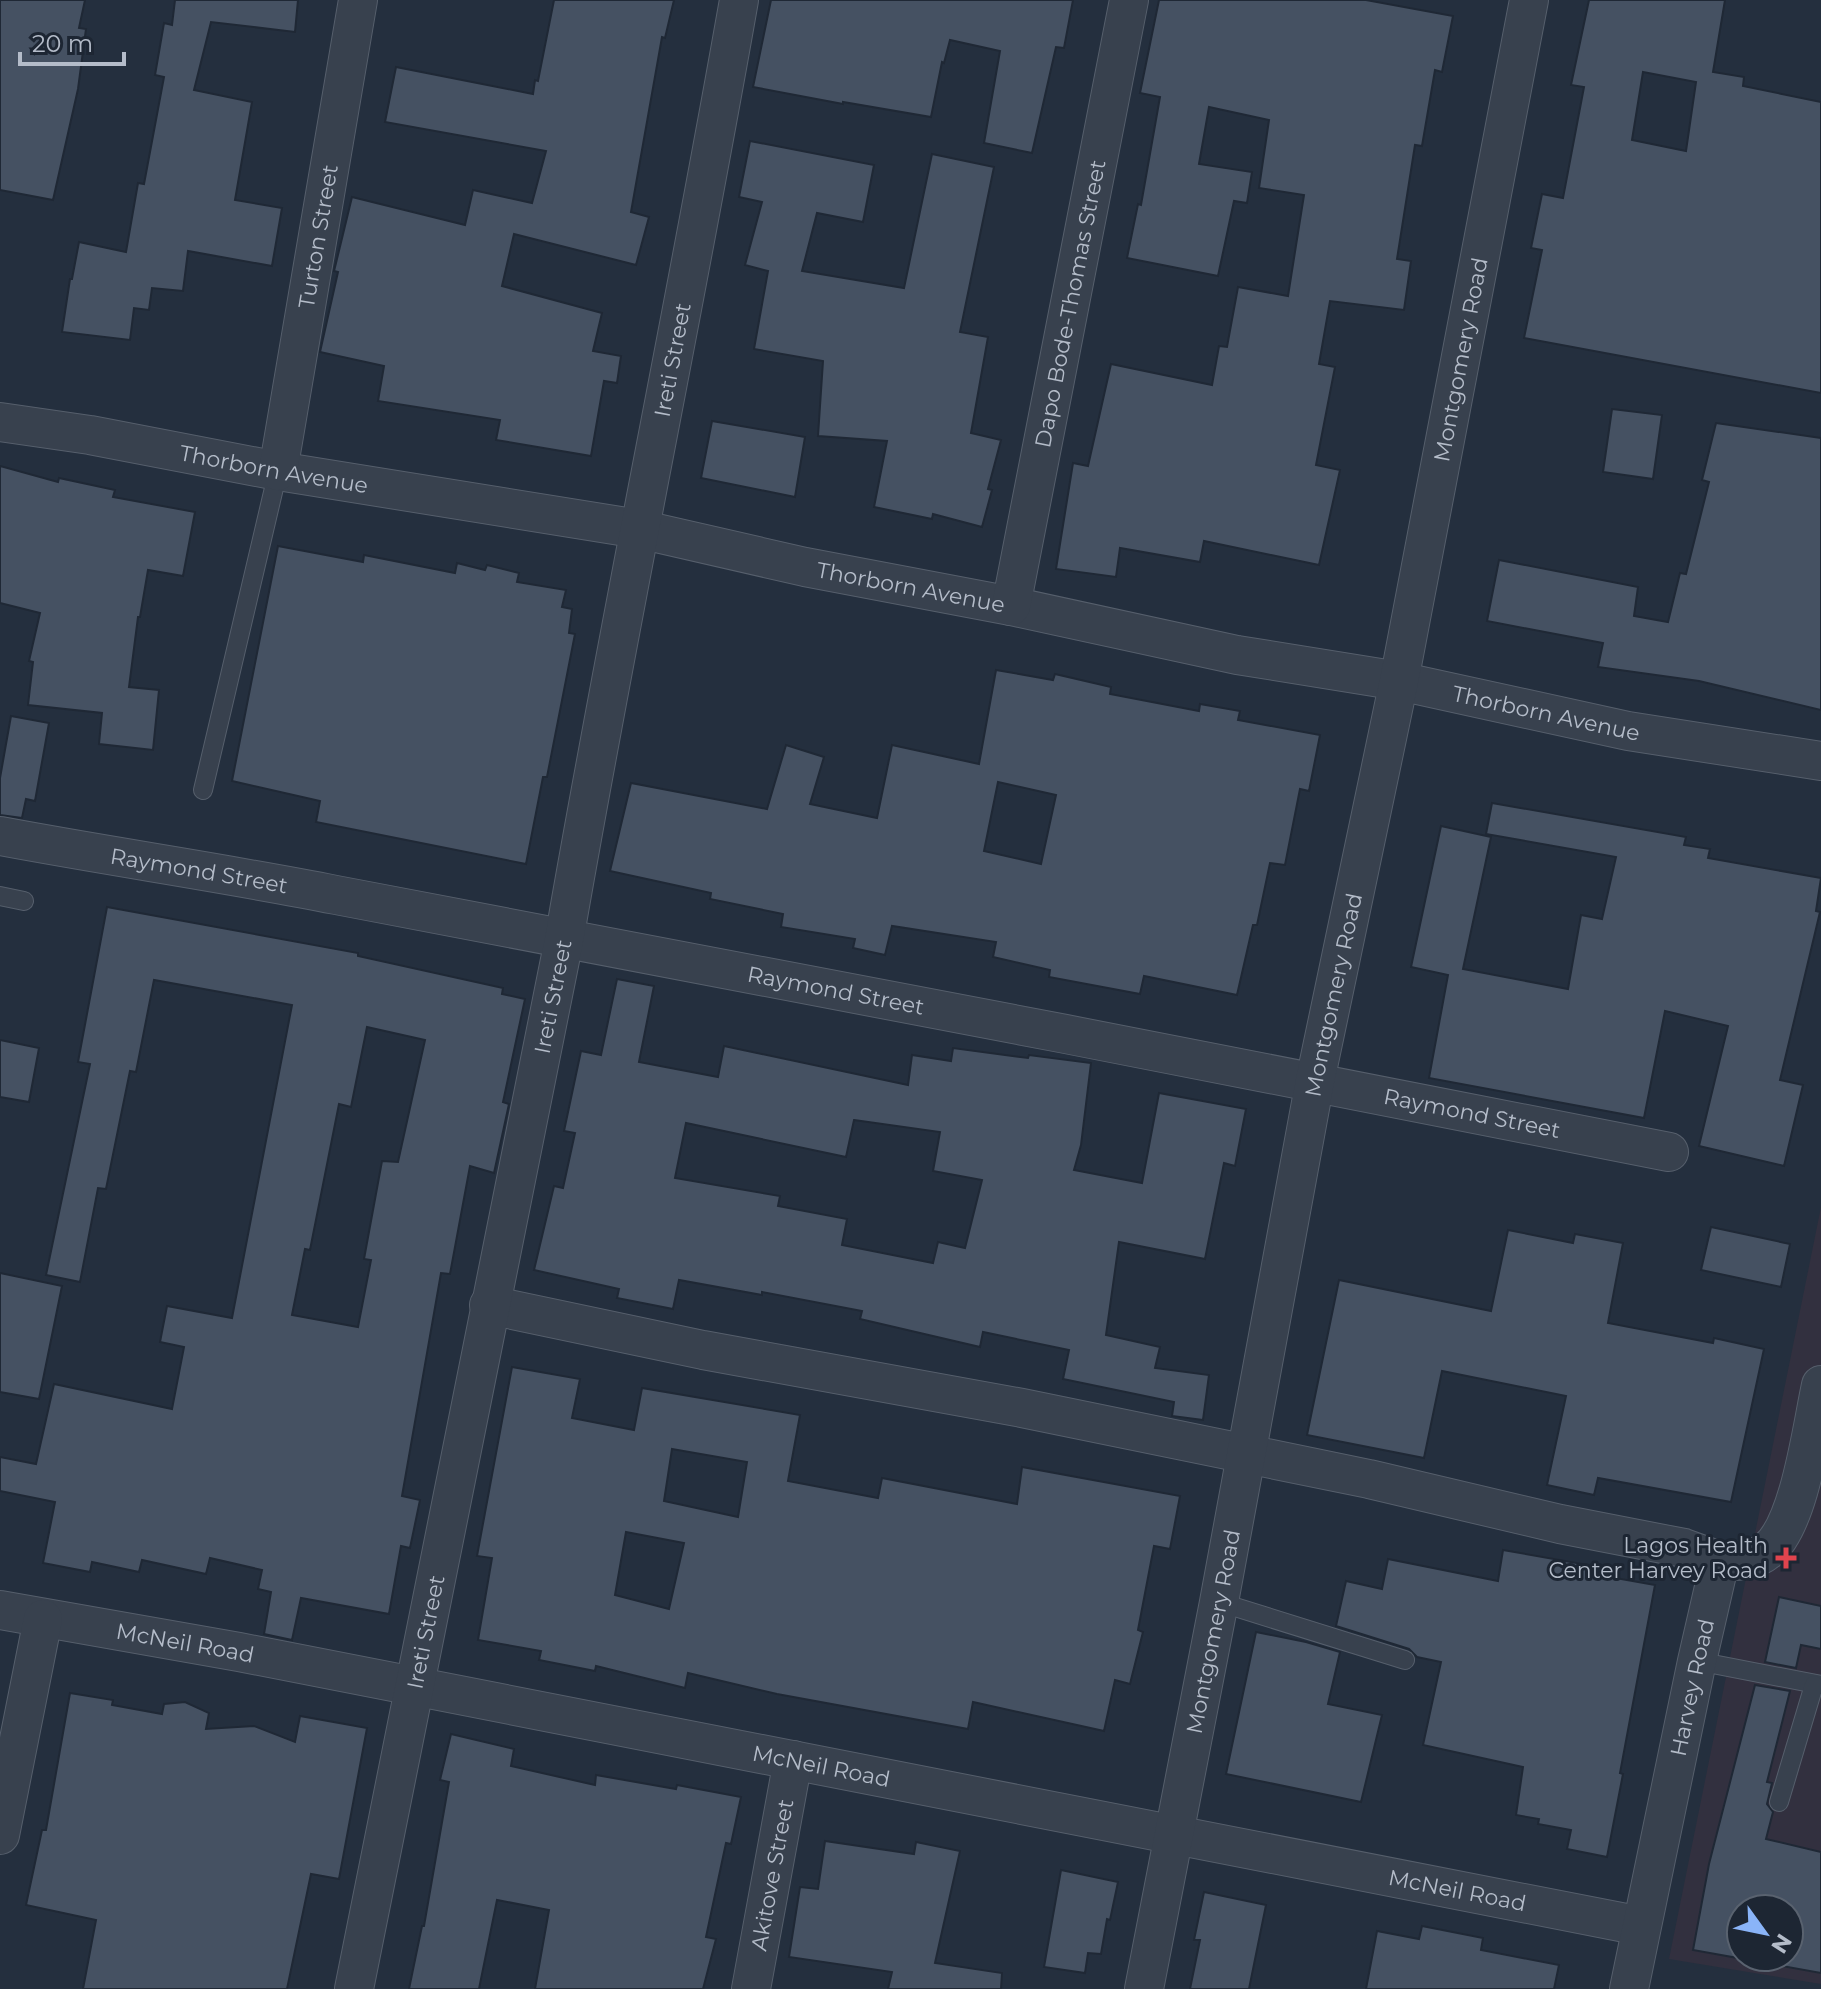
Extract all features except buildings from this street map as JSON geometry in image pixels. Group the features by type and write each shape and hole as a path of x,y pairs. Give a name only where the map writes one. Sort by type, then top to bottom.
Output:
{"street":[{"name":"Turton Street","path":"278,471 358,0"},
{"name":"Ireti Street","path":"354,1989 564,940 739,0"},
{"name":"Dapo Bode-Thomas Street","path":"1011,606 1129,0"},
{"name":"Montgomery Road","path":"1144,1989 1315,1081 1399,681 1529,0"},
{"name":"Thorborn Avenue","path":"0,422 90,435 278,471 639,529 805,567 1011,606 1237,655 1399,681 1628,731 1821,761"},
{"name":"Raymond Street","path":"0,836 332,894 1315,1081 1669,1152"},
{"path":"489,1305 703,1350 1022,1408 1246,1454 1684,1548 1720,1561 1748,1561 1769,1550 1783,1531 1794,1508 1821,1385"},
{"name":"Harvey Road","path":"1629,1989 1720,1561"},
{"name":"McNeil Road","path":"0,1610 415,1686 1641,1926"},
{"path":"0,1835 43,1619"},
{"name":"Akitove Street","path":"751,1989 793,1760"}],"lane":[{"path":"203,790 278,471"},
{"path":"0,896 24,901"},
{"path":"1219,1602 1405,1660"},
{"path":"1697,1661 1817,1685 1779,1802"}],"shaded area":[{"name":"Lagos Health Center Harvey Road","path":"1821,1207 1821,1984 1754,1973 1805,1973 1805,1893 1725,1893 1725,1968 1669,1959"}],"place":[{"name":"Lagos Health Center Harvey Road","path":"1786,1558"}]}
